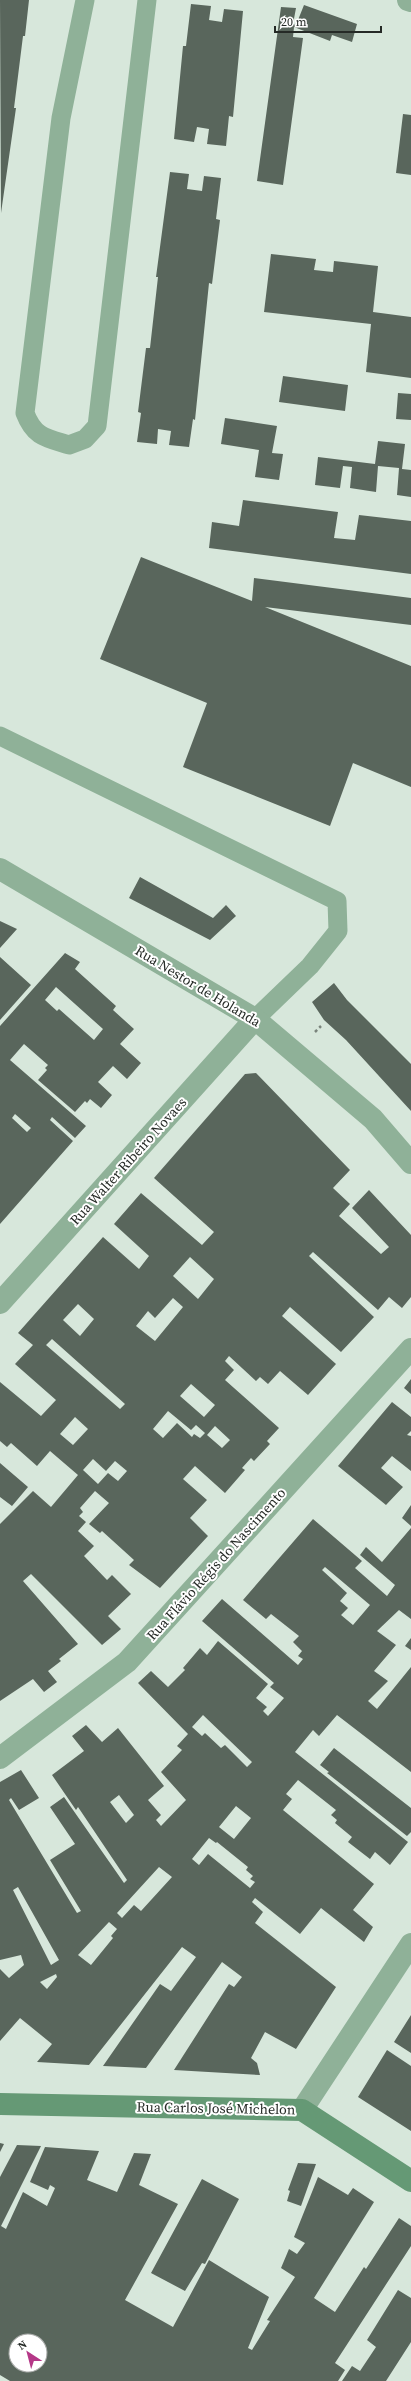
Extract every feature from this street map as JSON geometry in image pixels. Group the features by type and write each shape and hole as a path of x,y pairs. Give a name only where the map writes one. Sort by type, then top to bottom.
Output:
{"street":[{"name":"Rua Nestor de Holanda","path":"0,869 256,1018 373,1119 411,1163"},
{"name":"Rua Walter Ribeiro Novaes","path":"0,1302 256,1018"},
{"name":"Rua Flávio Régis do Nascimento","path":"0,1758 127,1662 411,1348"},
{"path":"302,2110 411,1944"},
{"name":"Rua Carlos José Michelon","path":"0,2104 302,2110 411,2181"}],"lane":[{"path":"85,0 61,118 25,413 30,426 37,434 69,446 85,440 97,426 147,0"},
{"path":"0,736 337,901 338,931 310,966 256,1018"}],"building":[{"path":"0,0 29,0 25,36 23,36 14,108 16,108 1,213"},
{"path":"191,4 211,6 209,20 222,22 224,9 243,11 233,117 229,116 226,146 207,144 209,129 197,127 194,142 174,139 183,46 186,46"},
{"path":"304,5 357,24 352,42 332,35 330,41 294,27 293,37 303,38 283,185 257,181 281,7 296,8 293,24 296,25"},
{"path":"403,114 411,115 411,175 396,173"},
{"path":"170,172 189,174 187,189 202,191 204,176 221,178 216,219 220,220 212,284 209,283 195,420 193,419 189,447 169,445 171,431 158,429 157,444 137,442 141,413 138,412 146,348 150,348 158,277 156,277"},
{"path":"271,254 316,259 314,270 333,272 334,261 378,266 373,312 411,317 411,378 366,372 371,324 264,312"},
{"path":"283,376 348,385 345,411 279,402"},
{"path":"398,393 411,394 411,420 396,419"},
{"path":"225,418 277,426 272,453 283,454 279,480 255,477 259,450 221,444"},
{"path":"378,441 405,444 402,469 411,470 411,497 397,495 399,468 378,466 376,492 350,488 352,467 343,466 340,488 315,485 318,457 375,464"},
{"path":"243,500 338,512 334,538 355,540 359,515 411,521 411,574 209,548 212,522 239,526"},
{"path":"141,557 252,601 254,578 411,598 411,625 265,607 411,666 411,787 353,763 330,826 183,767 207,703 100,659"},
{"path":"140,877 213,918 226,905 236,916 210,940 129,898"},
{"path":"0,921 17,929 0,948"},
{"path":"65,953 80,962 75,969 116,1006 113,1010 134,1029 120,1044 141,1063 127,1079 113,1066 98,1082 112,1095 101,1108 90,1099 87,1103 85,1101 75,1112 38,1080 47,1070 45,1068 48,1065 24,1044 10,1060 86,1126 75,1138 52,1117 50,1120 73,1141 0,1224 0,1026","holes":["56,987 103,1029 94,1040 59,1009 57,1011 45,1000","15,1114 31,1128 27,1132 12,1118"]},
{"path":"0,957 31,985 0,1020"},
{"path":"334,983 347,1000 411,1064 411,1111 346,1040 324,1020 312,1002"},
{"path":"256,1073 350,1170 333,1188 350,1204 339,1216 381,1254 389,1247 352,1208 369,1190 411,1235 411,1297 402,1308 389,1297 378,1310 313,1252 309,1256 374,1317 341,1352 290,1307 282,1316 336,1364 308,1395 280,1371 268,1384 260,1377 256,1381 229,1356 225,1361 234,1370 225,1380 279,1428 267,1441 270,1444 254,1461 251,1458 242,1468 245,1470 225,1493 195,1466 183,1479 207,1500 190,1518 208,1536 160,1588 129,1565 134,1560 102,1531 100,1533 89,1524 109,1503 95,1491 80,1508 83,1512 79,1516 86,1522 78,1531 94,1546 84,1556 107,1580 112,1575 131,1594 108,1616 121,1629 102,1645 31,1574 23,1581 78,1644 59,1659 61,1661 48,1671 57,1682 44,1692 33,1679 0,1701 0,1524 33,1491 51,1507 78,1475 50,1451 37,1466 11,1443 7,1447 0,1441 0,1382 41,1416 56,1400 15,1364 33,1345 18,1333 103,1237 139,1269 149,1256 114,1224 141,1193 202,1245 214,1232 154,1178 245,1074","holes":["190,1257 214,1279 198,1299 173,1276","173,1298 183,1307 155,1341 136,1326 148,1311 155,1318","78,1304 94,1319 80,1336 63,1320","52,1339 125,1404 120,1409 46,1345","191,1384 215,1405 204,1417 180,1396","168,1411 191,1430 196,1425 205,1433 200,1438 194,1434 192,1437 177,1423 163,1438 153,1429","75,1417 88,1429 73,1445 60,1434","215,1426 230,1440 222,1448 207,1435","93,1459 106,1471 115,1461 127,1471 118,1481 108,1473 98,1484 83,1470"]},
{"path":"411,1379 411,1394 404,1388"},
{"path":"392,1402 411,1417 411,1431 407,1435 411,1436 411,1471 392,1456 381,1468 403,1487 386,1505 338,1466"},
{"path":"0,1463 28,1487 12,1506 0,1497"},
{"path":"411,1505 411,1526 402,1518"},
{"path":"313,1519 362,1561 355,1568 387,1596 395,1585 360,1555 366,1547 382,1562 411,1528 411,1619 399,1610 377,1631 396,1645 374,1671 388,1681 368,1701 377,1709 411,1667 411,1772 337,1715 319,1736 313,1730 295,1752 408,1842 390,1865 375,1852 370,1859 348,1842 352,1837 335,1823 337,1820 331,1815 336,1810 298,1780 286,1794 292,1799 283,1810 374,1884 353,1910 373,1927 364,1942 321,1908 300,1934 255,1898 252,1902 263,1912 255,1923 336,1987 296,2049 265,2032 251,2058 257,2063 260,2075 174,2070 229,1984 234,1987 242,1977 222,1962 146,2068 103,2066 160,1984 171,1991 196,1957 182,1947 89,2065 37,2062 52,2044 20,2018 0,2041 0,1969 9,1978 24,1965 21,1955 0,1960 0,1782 21,1770 39,1798 19,1810 11,1798 9,1800 77,1913 81,1911 50,1860 75,1844 50,1807 64,1797 124,1883 127,1880 78,1807 76,1810 52,1775 84,1751 72,1736 86,1725 102,1742 118,1728 164,1786 148,1800 161,1815 156,1820 161,1826 186,1800 161,1772 182,1750 177,1746 188,1734 138,1683 151,1671 168,1687 185,1670 183,1668 200,1648 207,1655 218,1641 268,1684 256,1698 267,1707 263,1711 268,1716 284,1698 270,1687 274,1683 202,1621 222,1599 298,1665 303,1659 298,1656 302,1651 293,1642 299,1636 271,1614 266,1619 243,1600","holes":["325,1567 370,1605 353,1625 341,1615 348,1608 340,1601 347,1593 322,1570","203,1715 252,1762 247,1767 225,1745 221,1748 205,1733 202,1736 192,1727","119,1795 134,1815 126,1823 110,1802","236,1806 251,1818 234,1839 219,1827","209,1838 216,1843 217,1842 248,1867 246,1870 253,1876 250,1879 255,1882 250,1888 208,1854 199,1865 192,1859","159,1867 172,1877 141,1911 134,1905 122,1918 117,1913","18,1887 59,1960 51,1965 13,1890","109,1922 117,1929 111,1936 113,1938 91,1965 78,1955","56,1974 57,1977 47,1989 40,1982"]},
{"path":"411,1638 411,1650 405,1646"},
{"path":"334,1748 411,1808 411,1832 407,1836 327,1773 329,1772 320,1765"},
{"path":"411,2015 411,2053 394,2042"},
{"path":"387,2050 411,2066 411,2131 358,2097"},
{"path":"0,2143 4,2144 0,2152"},
{"path":"17,2145 41,2146 1,2226 6,2229 23,2192 47,2206 55,2188 50,2185 48,2190 30,2182 45,2147 99,2151 87,2180 117,2192 134,2153 151,2154 139,2185 178,2204 125,2300 173,2327 209,2260 269,2297 248,2348 252,2350 270,2321 267,2320 295,2277 281,2268 289,2249 297,2254 305,2243 294,2237 318,2177 348,2195 353,2188 374,2202 314,2298 335,2312 364,2267 366,2269 399,2218 411,2226 411,2246 335,2363 345,2370 338,2381 10,2381 0,2375 0,2177"},
{"path":"298,2163 316,2164 301,2206 287,2201 290,2191 288,2190"},
{"path":"202,2179 239,2199 205,2264 202,2263 185,2291 151,2273"},
{"path":"398,2290 411,2298 411,2342 386,2381 342,2381 352,2366 360,2371 376,2347 367,2340"}]}
